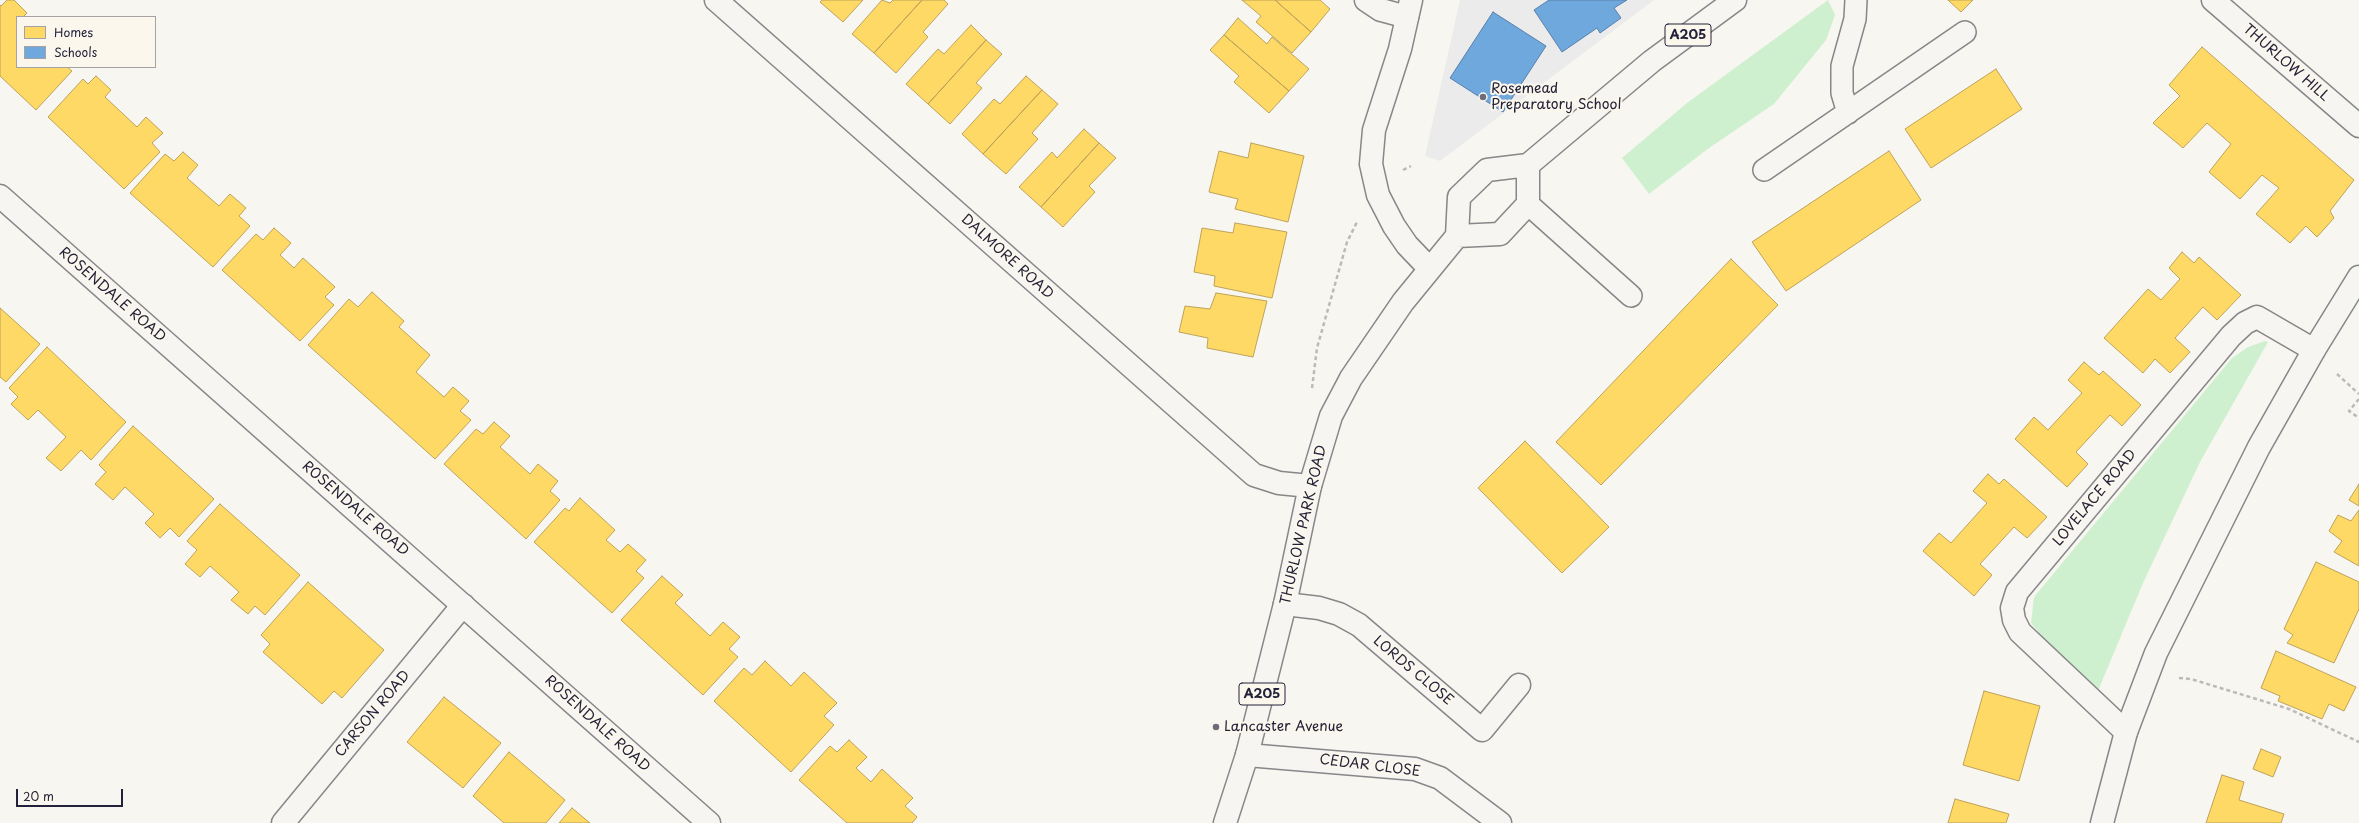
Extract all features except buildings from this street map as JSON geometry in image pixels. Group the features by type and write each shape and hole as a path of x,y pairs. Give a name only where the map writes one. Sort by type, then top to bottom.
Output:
{"main road":[{"name":"DALMORE ROAD","path":"716,0 1254,475 1279,483 1310,486"},
{"path":"1366,0 1381,10 1409,8 1400,49 1372,140 1370,164 1383,205 1399,234 1429,268"},
{"name":"A205","path":"1528,165 1652,61 1735,0"},
{"name":"THURLOW HILL","path":"2214,0 2359,126"},
{"path":"1528,165 1528,204 1500,234 1457,236 1459,197 1487,170 1528,165"},
{"name":"ROSENDALE ROAD","path":"0,196 709,823"},
{"name":"THURLOW PARK ROAD","path":"1225,823 1247,754 1285,604 1310,486 1331,416 1351,378 1429,268 1457,236"},
{"path":"2102,823 2126,732 2156,653 2259,447 2314,350 2359,277"},
{"name":"LOVELACE ROAD","path":"2126,732 2020,632 2014,620 2012,608 2018,592 2226,342 2245,324 2257,317 2314,350"},
{"name":"LORDS CLOSE","path":"1285,604 1319,608 1339,614 1359,625 1482,730 1519,685"},
{"name":"CARSON ROAD","path":"283,823 464,605"},
{"name":"CEDAR CLOSE","path":"1247,754 1415,769 1440,778 1500,823"}],"lane":[{"path":"1848,113 1842,93 1842,66 1856,19 1856,0"},
{"path":"1764,170 1965,32"},
{"path":"1528,204 1631,296"}],"path":[{"path":"1401,171 1411,166"},
{"path":"1331,416 1310,386 1317,348 1347,242 1360,217 1383,205"},
{"path":"2337,374 2359,394"},
{"path":"2359,399 2349,411 2359,418"},
{"path":"2175,678 2191,679 2289,709 2359,742"}],"shaded area":[{"name":"Rosemead Preparatory School","path":"1460,0 1654,0 1440,161 1425,156"}],"green space":[{"path":"1828,0 1835,15 1826,40 1774,104 1709,148 1649,194 1622,158 1687,103"},
{"path":"2265,341 2268,342 2200,462 2143,583 2098,691 2061,659 2031,623 2034,597 2232,358 2248,347"}],"place":[{"name":"Rosemead Preparatory School","path":"1483,97"},
{"name":"Lancaster Avenue","path":"1216,727"}]}
